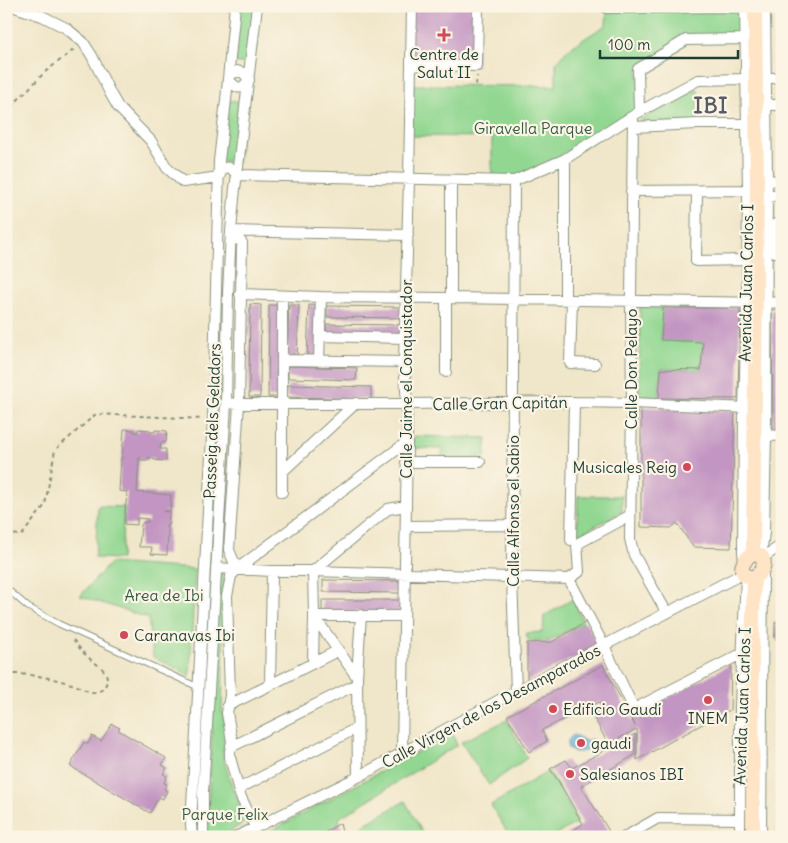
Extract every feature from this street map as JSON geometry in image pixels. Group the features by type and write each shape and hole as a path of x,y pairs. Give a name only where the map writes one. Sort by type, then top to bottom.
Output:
{"main road":[{"name":"Avenida Juan Carlos I","path":"748,6 756,90 757,193 756,303 749,408 753,565 748,653 753,837"}],"street":[{"path":"12,6 42,16 66,28 83,42 118,107 150,141 167,168 184,182 219,177 222,170 227,167 232,168 237,175"},
{"name":"Passeig dels Geladors","path":"192,837 191,824 213,419 219,161 234,6"},
{"path":"203,837 203,793 226,403 231,231 257,6"},
{"name":"Calle Jaime el Conquistador","path":"402,752 407,442 404,362 412,6"},
{"path":"411,65 477,66 478,6"},
{"path":"607,6 607,8 748,6"},
{"name":"Avenida Juan Carlos I","path":"748,6 744,39 746,124 757,193 746,260 756,303 766,435 764,532 753,565 760,837"},
{"name":"Avenida Juan Carlos I","path":"757,193 767,180 764,6"},
{"name":"Calle Don Pelayo","path":"667,613 634,556 630,539 633,127 636,114 638,69 686,40 744,39"},
{"path":"228,79 234,72 240,70 244,72 248,80"},
{"path":"756,90 766,78 782,78"},
{"path":"237,175 514,181 565,159 636,114 698,80 746,79"},
{"path":"766,105 782,104"},
{"path":"633,127 746,124"},
{"path":"565,159 570,363 594,364"},
{"path":"446,372 451,180"},
{"path":"767,180 782,181"},
{"name":"Calle Alfonso el Sabio","path":"514,181 512,578 516,691"},
{"path":"632,191 782,192"},
{"path":"697,191 696,261 746,260"},
{"path":"782,224 776,224 775,252 782,251"},
{"path":"231,231 408,235"},
{"path":"231,231 242,243 239,404 229,550 237,569"},
{"path":"240,294 321,297 782,302"},
{"path":"282,296 282,492"},
{"path":"319,361 321,297"},
{"path":"320,336 405,338"},
{"path":"282,360 404,362"},
{"path":"574,402 570,540 622,512 630,511"},
{"name":"Calle Gran Capitán","path":"226,403 407,404 574,402 749,408"},
{"path":"282,472 356,403"},
{"path":"766,435 782,436"},
{"path":"255,827 242,801 231,762 232,741 226,713 230,694 227,596 231,576 237,569 407,442"},
{"path":"406,462 480,462"},
{"path":"313,571 388,509 406,506"},
{"path":"216,568 570,579 579,572 577,544 630,511"},
{"path":"406,526 512,525"},
{"name":"Calle Virgen de los Desamparados","path":"236,837 358,777 516,691 667,613 753,565 782,545"},
{"path":"270,685 272,571"},
{"path":"313,571 313,663"},
{"path":"570,579 634,709 748,653"},
{"path":"358,777 357,681 361,615"},
{"path":"314,616 404,616"},
{"path":"314,616 339,650 357,681"},
{"path":"227,706 339,650"},
{"name":"Avenida Juan Carlos I","path":"740,837 740,706 748,653"},
{"path":"232,747 357,681"},
{"path":"238,789 358,728"},
{"path":"625,837 658,818 740,819"}],"lane":[{"path":"6,588 28,607 70,629 198,687"}],"path":[{"path":"6,112 44,72 83,42"},
{"path":"6,534 22,535 45,505 55,450 96,414 213,419"},
{"path":"6,674 41,676 78,686 92,692 98,692 105,686 107,676 104,670 80,649 71,637 70,629"}],"green space":[{"path":"235,6 257,6 250,64 230,62"},
{"name":"Giravella Parque","path":"745,7 744,39 686,40 638,69 639,112 565,159 514,181 492,181 492,137 410,136 411,85 556,86 556,63 568,49 606,25 607,8"},
{"path":"698,89 698,124 640,126 640,120"},
{"path":"226,100 245,102 238,162 219,161"},
{"path":"640,307 663,308 661,340 703,342 701,370 661,369 659,398 639,396"},
{"path":"414,436 487,438 485,457 442,457 442,449 413,448"},
{"path":"578,496 622,496 622,512 577,535"},
{"path":"98,506 124,507 121,559 95,558"},
{"name":"Area de Ibi","path":"110,563 195,569 190,676 153,657 148,618 80,596"},
{"name":"Parque Felix","path":"220,571 225,572 222,712 229,742 226,749 222,750 234,792 247,821 221,837 210,837 208,833 208,811"},
{"path":"573,599 583,623 549,641 528,640 526,633 543,632 544,616"},
{"path":"507,720 527,758 489,785 461,742"},
{"path":"452,733 457,745 339,818 340,823 318,837 272,837 267,833"},
{"path":"549,771 578,822 552,837 510,837 491,805"},
{"path":"405,801 425,837 351,837 349,833"}],"water":[{"name":"gaudi","path":"574,735 586,741 591,739 595,742 594,745 582,752 569,750 567,746 568,741"}],"building":[{"name":"Centre de Salut II","path":"412,6 478,6 477,66 411,65"},
{"path":"250,304 261,305 260,397 249,397"},
{"path":"269,305 280,305 279,397 268,397"},
{"path":"289,305 299,305 297,359 287,358"},
{"path":"309,305 319,306 317,359 307,359"},
{"path":"327,306 403,307 403,318 327,317"},
{"path":"663,308 740,308 738,399 659,398 661,369 701,370 703,342 661,340"},
{"path":"772,310 782,310 782,431 773,431"},
{"path":"326,324 402,325 402,336 326,335"},
{"path":"288,366 357,368 356,380 288,378"},
{"path":"288,385 371,387 371,399 287,397"},
{"name":"Musicales Reig","path":"641,407 735,411 731,548 693,547 677,523 671,528 641,527"},
{"path":"124,429 134,430 134,432 138,432 138,429 150,430 150,432 155,432 155,430 167,431 166,442 161,443 160,449 166,449 166,461 154,460 154,458 149,457 148,460 140,460 141,458 139,458 137,492 171,495 170,511 163,511 169,512 168,526 166,526 168,528 167,555 151,554 152,547 139,547 141,525 144,522 148,522 148,519 137,518 137,525 124,524 127,492 119,491"},
{"path":"323,580 400,581 400,593 323,592"},
{"path":"322,600 400,600 400,612 322,612"},
{"path":"586,622 598,646 527,681 527,643 552,642"},
{"path":"775,622 782,622 782,639 775,639"},
{"path":"731,664 730,710 637,760 637,729 608,744 591,712 602,706 599,702 542,730 547,741 529,752 507,716 603,665 635,726 632,717"},
{"path":"112,724 120,728 118,730 166,758 162,765 167,768 163,774 167,776 164,783 167,784 164,789 167,791 163,799 159,797 150,813 70,766 84,742 88,744 92,736 101,741"},
{"path":"635,734 635,755 581,786 609,831 598,837 563,837 583,824 550,769 566,760 572,768"},
{"path":"340,823 343,837 318,837"}],"place":[{"name":"Centre de Salut II","path":"444,35"},
{"name":"Musicales Reig","path":"687,467"},
{"name":"Caranavas Ibi","path":"124,635"},
{"name":"INEM","path":"708,700"},
{"name":"Edificio Gaudí","path":"553,709"},
{"name":"gaudi","path":"581,743"},
{"name":"Salesianos IBI","path":"570,774"}],"district":[{"name":"IBI","path":"711,106"}]}
